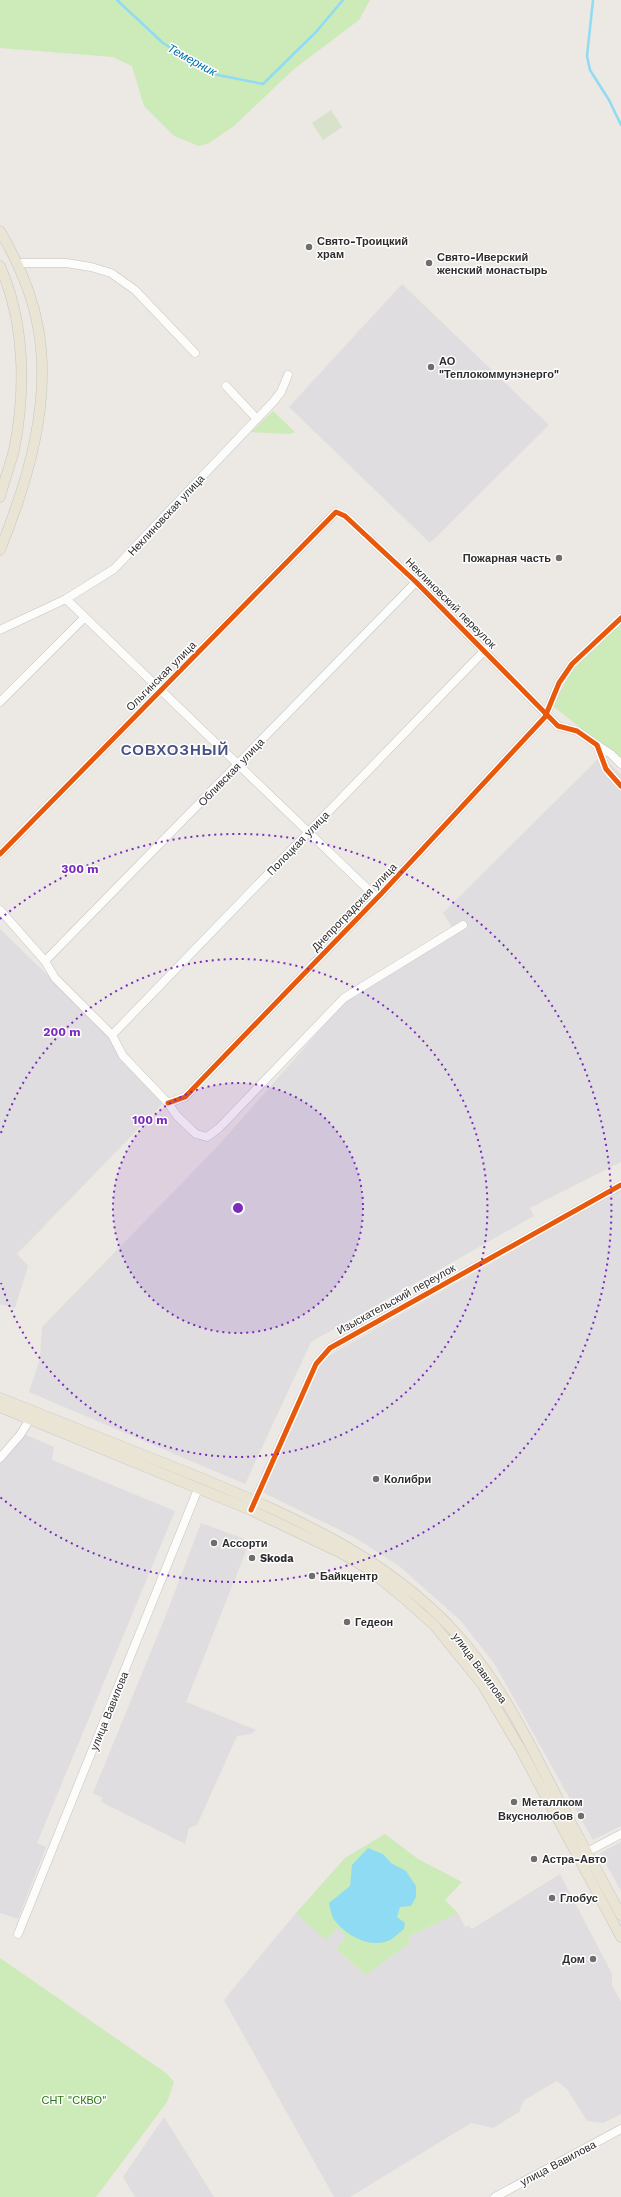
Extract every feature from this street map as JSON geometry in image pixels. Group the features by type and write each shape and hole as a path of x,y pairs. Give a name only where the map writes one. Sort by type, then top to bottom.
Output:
{"main road":[{"path":"0,231 17,263 29,295 38,326 42,390 32,454 13,518 0,550"},
{"path":"0,266 12,303 22,358 20,399 14,450 0,497"},
{"name":"улица Вавилова","path":"0,1398 253,1505 324,1533 373,1562 443,1619 472,1652 510,1709 621,1937"},
{"name":"улица Вавилова","path":"0,1407 198,1489 253,1505"},
{"name":"улица Вавилова","path":"582,1855 621,1914"}],"street":[{"path":"17,263 66,263 91,267 111,273 135,290 195,353"},
{"name":"Неклиновская улица","path":"0,630 66,599 114,569 257,419 281,392 288,375"},
{"path":"226,386 257,419"},
{"name":"Неклиновский переулок","path":"336,512 345,516 416,582 485,650 546,716 558,726 577,731 611,754 621,764"},
{"name":"Ольгинская улица","path":"0,854 336,512"},
{"name":"Обливская улица","path":"45,961 416,582"},
{"path":"66,599 84,618 377,898"},
{"path":"0,702 84,618"},
{"name":"Днепроградская улица","path":"168,1103 185,1097 377,898 546,716 560,683 572,664 621,618"},
{"name":"Полоцкая улица","path":"112,1035 485,650"},
{"path":"597,745 606,769 621,786"},
{"path":"0,910 45,961 55,978 112,1035 123,1056 168,1103 177,1116 196,1134 207,1137 219,1128 344,998 463,925"},
{"name":"Изыскательский переулок","path":"253,1505 316,1364 330,1348 621,1185"},
{"path":"0,1458 20,1435 30,1419"},
{"name":"улица Вавилова","path":"18,1934 198,1489"},
{"path":"582,1855 621,1834"},
{"name":"улица Вавилова","path":"495,2197 621,2129"}],"shaded area":[{"path":"402,284 549,425 430,543 289,407"},
{"path":"601,756 621,774 621,1162 530,1208 534,1216 311,1342 245,1484 29,1392 40,1359 42,1327 216,1148 350,996 454,930 443,913"},
{"path":"0,929 101,1027 168,1098 17,1254 28,1266 15,1308 0,1304"},
{"path":"621,1190 621,1826 593,1840 494,1663 460,1620 399,1566 356,1538 262,1492 323,1359"},
{"path":"24,1434 54,1447 52,1460 175,1511 37,1843 46,1847 18,1919 0,1913 0,1463"},
{"path":"201,1523 250,1541 186,1702 256,1730 251,1734 237,1736 197,1825 189,1828 185,1844 101,1802 103,1798 93,1793 168,1610"},
{"path":"621,1842 621,1891 600,1853"},
{"path":"560,1874 612,1974 612,1985 621,2002 621,2114 603,2123 587,2121 567,2089 557,2081 524,2100 519,2112 493,2128 471,2123 350,2197 334,2197 224,2000 296,1913 326,1939 337,1928 346,1937 336,1949 366,1975 411,1942 408,1937 458,1913 465,1927 469,1926 472,1929"},
{"path":"164,2117 214,2197 135,2197 123,2177"}],"green space":[{"path":"0,0 370,0 359,20 294,69 234,126 209,143 199,146 174,136 144,106 132,66 113,57 0,48"},
{"path":"331,110 342,127 323,140 312,123"},
{"path":"273,411 295,432 290,434 251,432"},
{"path":"621,621 621,760 553,706 575,665"},
{"path":"385,1834 418,1859 462,1882 445,1900 458,1913 408,1937 411,1942 366,1975 336,1949 346,1937 337,1928 326,1940 296,1913 345,1858"},
{"name":"СНТ \"СКВО\"","path":"0,1958 166,2073 174,2082 167,2102 96,2197 0,2197"}],"water":[{"path":"368,1848 383,1854 391,1863 406,1871 416,1886 416,1897 411,1906 400,1907 397,1917 405,1923 404,1929 392,1939 384,1942 368,1942 344,1930 333,1918 329,1903 350,1886 352,1865"}],"waterway":[{"name":"Темерник","path":"117,0 163,43 213,74 263,84 316,32 343,0"},
{"name":"Темерник","path":"593,0 587,56 590,70 609,100 621,125"}],"cycle path":[{"path":"0,854 336,512 345,516 416,582 558,726 577,731 597,745 606,769 621,786"},
{"path":"168,1103 185,1097 381,894 545,717 559,683 572,664 621,618"},
{"path":"251,1510 316,1364 330,1348 621,1185"}],"place":[{"name":"Свято-Троицкий храм","path":"309,247"},
{"name":"Свято-Иверский женский монастырь","path":"429,263"},
{"name":"АО \"Теплокоммунэнерго\"","path":"431,367"},
{"name":"Пожарная часть","path":"559,558"},
{"name":"Колибри","path":"376,1479"},
{"name":"Ассорти","path":"214,1543"},
{"name":"Skoda","path":"252,1558"},
{"name":"Байкцентр","path":"312,1576"},
{"name":"Гедеон","path":"347,1622"},
{"name":"Металлком","path":"514,1802"},
{"name":"Вкуснолюбов","path":"581,1816"},
{"name":"Астра-Авто","path":"534,1859"},
{"name":"Глобус","path":"552,1898"},
{"name":"Дом","path":"593,1959"}],"district":[{"name":"СОВХОЗНЫЙ","path":"175,750"}]}
